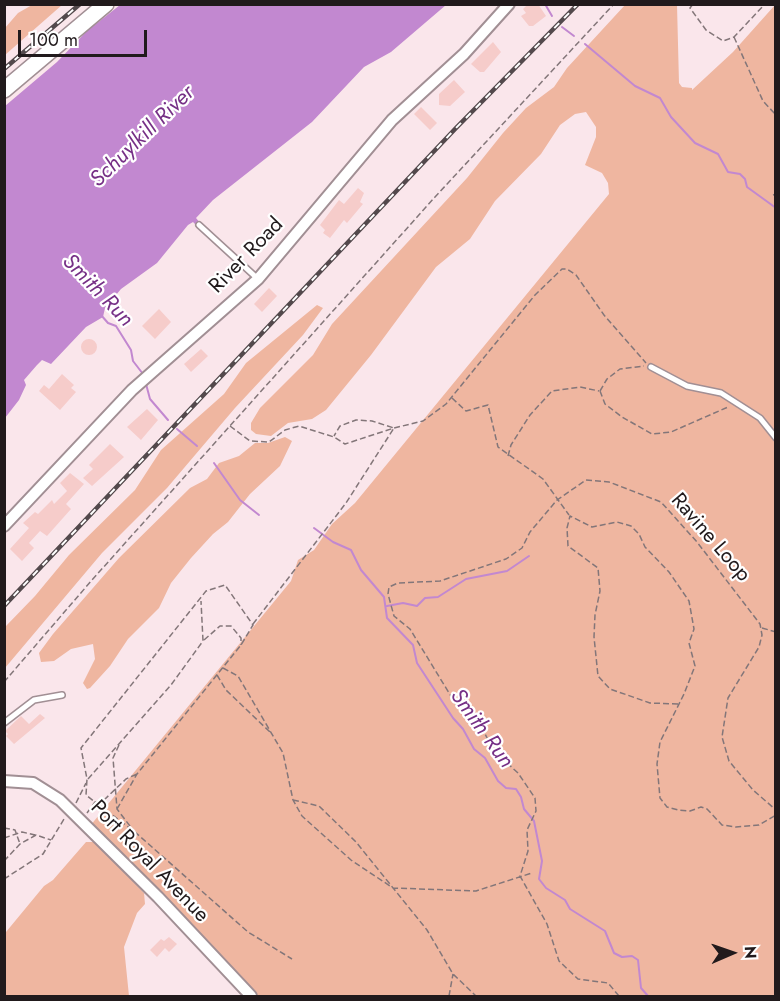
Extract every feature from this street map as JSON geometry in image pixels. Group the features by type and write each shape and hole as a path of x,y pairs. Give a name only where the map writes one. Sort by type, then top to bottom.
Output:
{"street":[{"path":"4,90 106,4"},
{"name":"River Road","path":"4,526 132,390 258,279 392,120 464,54 509,4"},
{"name":"Port Royal Avenue","path":"4,782 24,781 37,784 69,809 251,996"}],"lane":[{"path":"200,225 258,279"},
{"path":"651,367 687,386 721,393 760,418 776,438"},
{"path":"4,723 34,700 62,695"}],"path":[{"path":"4,682 230,425 614,4"},
{"path":"693,4 690,8 705,30 723,41 734,37 765,4"},
{"path":"734,37 763,101 776,115"},
{"path":"230,425 246,439 254,441 269,442 294,426 334,437 342,444 351,444 394,428 428,419 451,398 535,295 561,270 567,269 576,275 604,315 651,367"},
{"path":"600,391 607,379 620,369 651,367"},
{"path":"508,456 511,445 530,415 552,391 580,387 600,391"},
{"path":"600,391 605,404 622,417 652,434 671,432 715,410 737,405"},
{"path":"451,398 466,411 488,405 496,444 508,456 543,479 570,516 592,527 617,522 631,526 639,534 645,547 669,572 689,601 694,629 689,643 695,666 660,742 657,764 660,798 667,807 690,811 701,807 707,809 722,825 736,827 759,825 776,814"},
{"path":"334,437 340,426 356,420 372,421 394,428"},
{"path":"117,808 137,774 241,645 346,503 394,428"},
{"name":"Ravine Loop","path":"520,876 528,851 527,830 537,807 532,792 518,773 494,751 485,734 457,706 430,659 407,626 397,618 392,610 388,590 392,585 440,581 516,554 557,500 580,482 591,479 609,482 661,502 756,615 762,628"},
{"path":"570,516 567,528 568,546 598,568 600,591 594,636 598,675 610,689 650,703 678,704"},
{"path":"253,626 225,585 206,591 201,601 81,747 87,780 86,795 135,832 248,932 292,959"},
{"path":"201,601 203,641"},
{"path":"4,879 38,859 63,824 69,809 87,780 171,685 203,641 220,626 231,626 241,638 241,645"},
{"path":"776,632 762,628 759,647 730,689 722,737 729,761 753,790 776,810"},
{"path":"222,668 238,676 283,753 293,800 302,816 351,860 393,888 477,891 532,873"},
{"path":"216,675 226,690 272,734"},
{"path":"776,712 776,730"},
{"path":"120,742 113,758 117,808 135,832"},
{"path":"81,820 95,802 104,800 126,779 137,774"},
{"path":"293,800 319,806 356,842 427,930 453,974 476,996"},
{"path":"4,828 11,828 18,834 20,844"},
{"path":"4,838 18,834 36,835 51,840"},
{"path":"4,861 20,844 36,835"},
{"path":"520,876 547,924 561,964 578,979 608,983 619,996"},
{"path":"449,996 453,974"}],"shaded area":[{"path":"32,5 62,5 5,55 5,28 18,13"},
{"path":"625,5 677,5 679,83 682,87 692,88 692,90 733,52 775,5 775,996 256,996 90,826 291,581 298,560 314,550 332,524 355,503 609,194 608,183 602,173 585,165 596,137 596,127 586,112 575,114 560,125 541,154 495,201 470,239 436,267 371,355 326,410 312,419 288,423 271,436 256,434 251,430 251,423 260,408 313,355 332,324 467,178 503,133 526,108 554,87 567,68"},
{"path":"317,305 323,308 303,335 235,408 167,488 102,553 5,668 6,626 69,555 135,490 161,450 224,394 246,363"},
{"path":"285,437 292,441 280,466 250,494 228,522 213,534 191,558 171,583 159,608 128,639 110,666 90,688 87,689 83,683 95,659 93,644 71,649 54,661 41,662 39,653 53,634 119,558 190,488 207,479 219,463 239,456 255,443 268,443"},
{"path":"86,842 96,842 144,893 145,904 137,913 124,947 129,996 5,996 6,932 44,886 53,880"}],"water":[{"name":"Schuylkill River","path":"120,5 446,5 391,52 364,67 312,122 213,200 196,218 201,224 198,227 193,222 188,225 157,263 121,289 105,308 103,317 86,327 51,364 42,360 24,380 26,385 19,400 5,418 5,106 57,62 87,31"}],"building":[{"path":"528,4 538,4 546,16 533,26 529,26 521,16 526,13 523,9"},
{"path":"493,42 501,52 484,72 480,72 471,64"},
{"path":"454,80 465,92 450,106 439,105 439,94"},
{"path":"421,107 437,123 430,130 414,114"},
{"path":"358,188 364,193 360,202 363,204 347,223 344,220 330,238 323,233 325,230 320,225 339,200 344,204"},
{"path":"269,288 277,296 262,312 254,304"},
{"path":"159,309 171,322 155,339 142,326"},
{"path":"86,339 92,339 97,347 95,353 86,355 81,350 81,344"},
{"path":"201,349 208,356 191,372 184,364"},
{"path":"62,374 74,385 71,388 76,392 60,410 39,391 44,385 49,389"},
{"path":"147,409 158,420 141,440 127,427"},
{"path":"110,444 124,457 92,486 83,478 93,469 89,465"},
{"path":"70,473 84,484 66,504 71,509 47,536 40,531 29,543 34,548 22,561 10,549 29,528 23,523 35,512 38,514 52,500 54,504 67,491 60,483"},
{"path":"40,714 45,718 14,744 6,736 8,734 5,731 21,716 29,724"},
{"path":"169,937 177,944 169,952 165,948 157,957 150,950 161,939 164,941"}],"waterway":[{"path":"545,4 552,16"},
{"path":"562,27 574,36"},
{"path":"585,44 635,86 660,98 671,117 695,143 718,154 728,172 740,174 745,179 747,187 776,208"},
{"name":"Smith Run","path":"101,315 108,323 116,326 131,350 133,361 143,374"},
{"name":"Smith Run","path":"146,384 150,399 168,420"},
{"name":"Smith Run","path":"177,429 197,446"},
{"name":"Smith Run","path":"214,463 240,500 259,515"},
{"name":"Smith Run","path":"314,528 333,542 351,550 361,570 384,597 387,618 413,645 417,663 453,718 463,729 474,749 485,758 498,781 506,788 516,789 524,809 534,821 542,861 539,879 546,888 565,900 570,909 605,931 614,953 622,957 632,956 638,960 641,988 648,996"},
{"path":"387,606 403,603 417,606 425,598 438,597 466,579 507,571 529,556"}],"railway":[{"path":"4,69 80,4"},
{"path":"4,606 456,128 578,4"}]}
